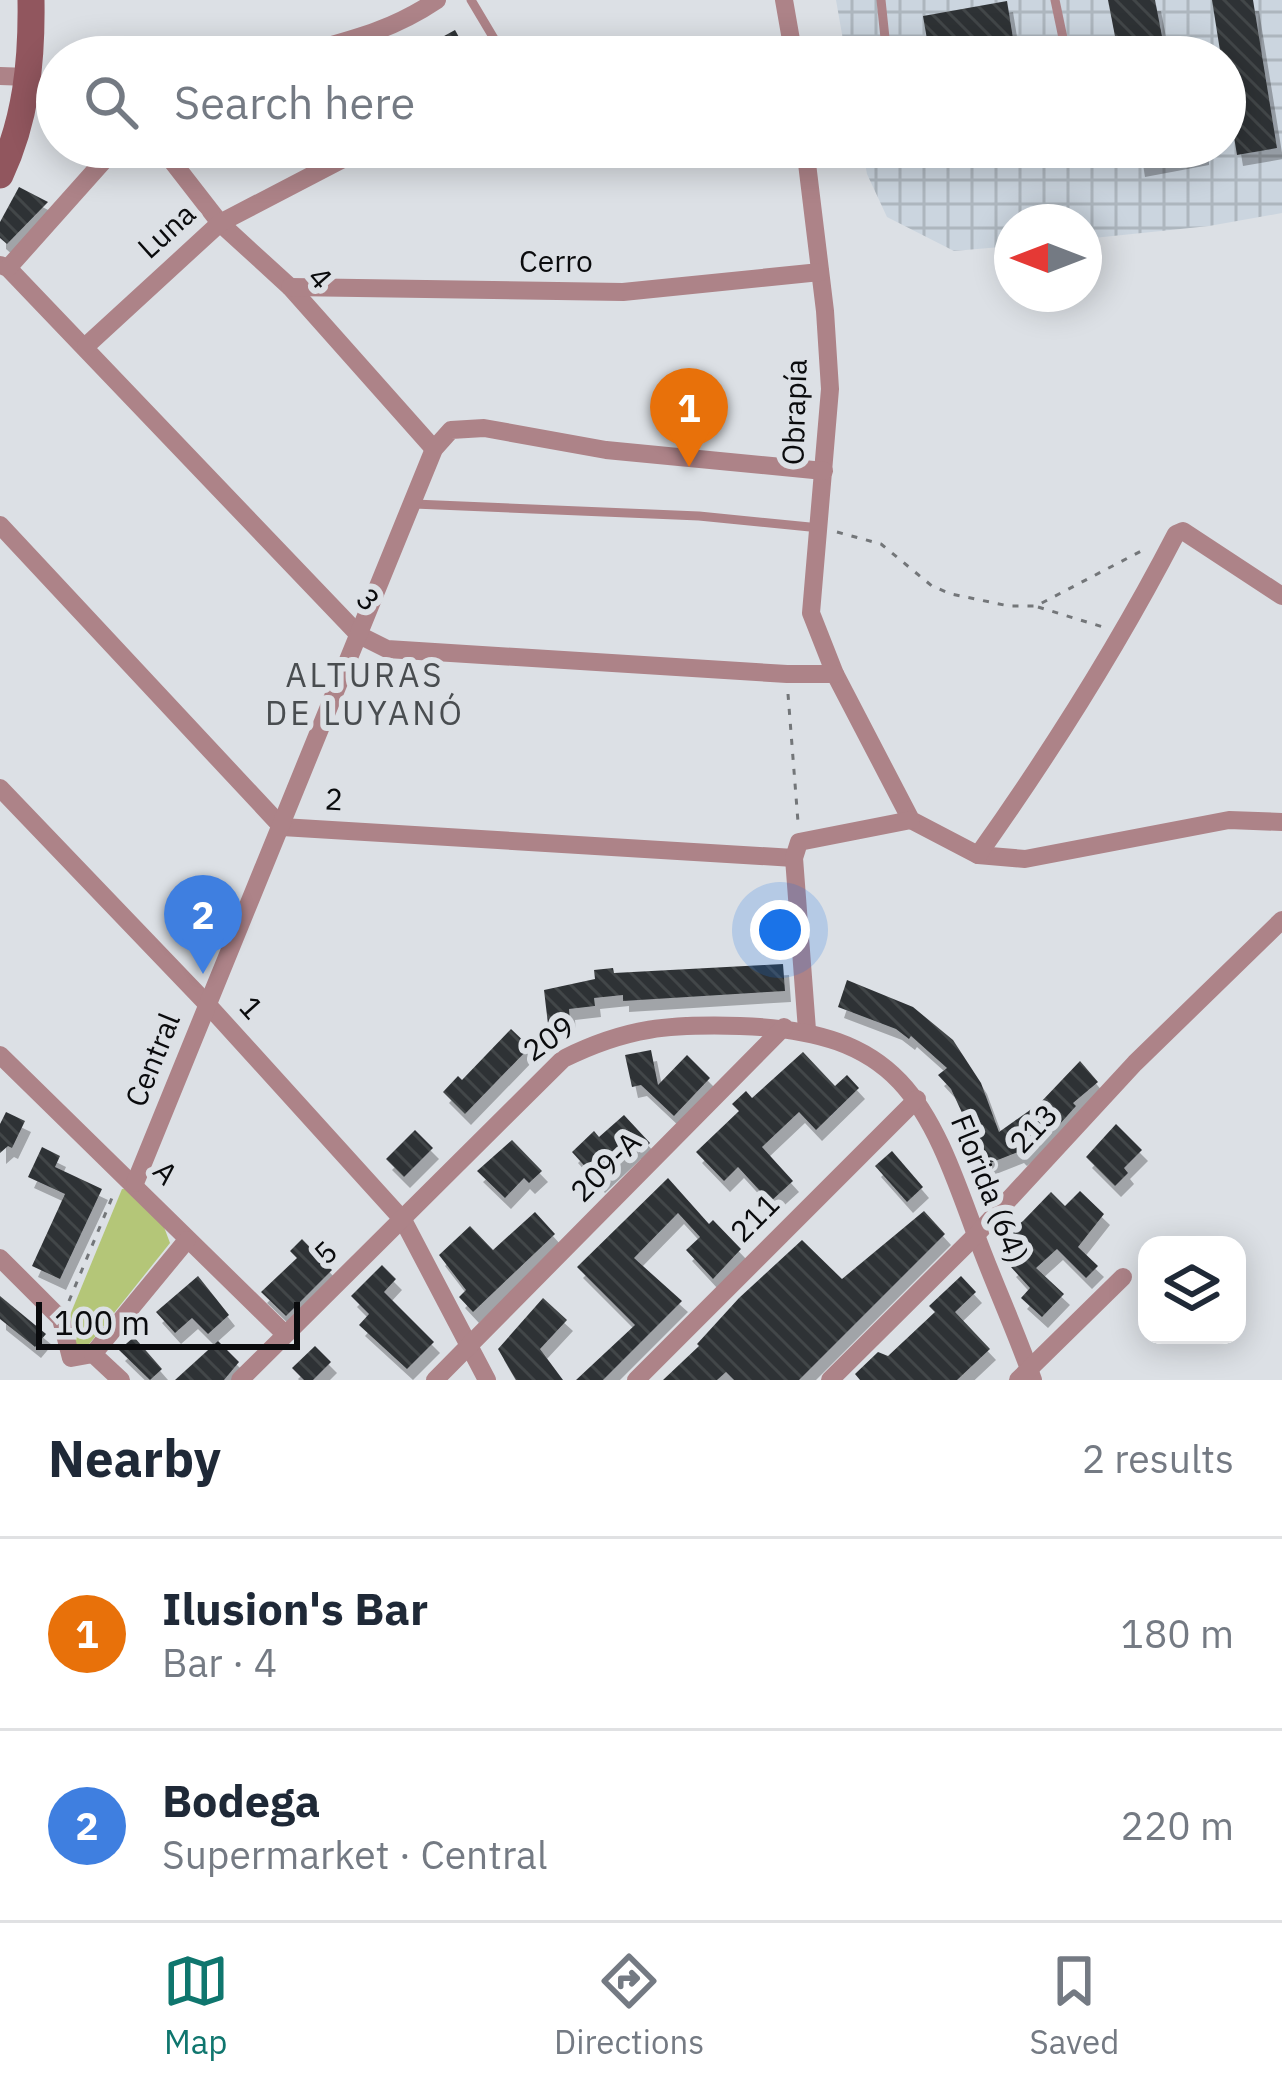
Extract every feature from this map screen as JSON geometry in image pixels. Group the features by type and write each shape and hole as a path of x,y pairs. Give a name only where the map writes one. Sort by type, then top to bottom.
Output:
{"main road":[{"path":"0,175 14,145 29,77 31,0"}],"street":[{"path":"404,22 407,0"},
{"path":"371,36 437,0"},
{"path":"784,0 790,36"},
{"path":"0,76 29,77"},
{"path":"4,266 96,168"},
{"name":"4","path":"177,168 220,223 290,287 434,449"},
{"name":"Luna","path":"86,346 220,223 325,168"},
{"name":"Obrapía","path":"808,168 830,389 812,613 836,674 910,820"},
{"name":"3","path":"4,266 86,346 359,635 387,650 836,674"},
{"name":"Cerro","path":"290,287 623,292 820,272"},
{"name":"Central","path":"129,1178 208,1005 434,449 451,430 484,428 606,450 824,471"},
{"name":"2","path":"0,525 282,827 797,850 910,820"},
{"path":"978,855 1039,770 1124,634 1176,533 1183,531 1202,542 1282,596"},
{"name":"1","path":"0,788 208,1005 403,1220 487,1380"},
{"path":"910,820 978,855 1025,859 1229,820 1282,822"},
{"path":"797,850 807,1030"},
{"name":"213","path":"830,1380 976,1235 1135,1063 1282,920"},
{"name":"209","path":"403,1220 563,1059 604,1038 680,1024 784,1028"},
{"name":"Florida (64)","path":"784,1028 807,1030 867,1054 917,1099 957,1176 1027,1376"},
{"name":"209-A","path":"469,1347 784,1028"},
{"name":"A","path":"0,1055 284,1334"},
{"name":"211","path":"636,1380 917,1099"},
{"name":"5","path":"240,1380 403,1220"},
{"path":"71,1358 93,1354 187,1240"},
{"path":"0,1258 61,1319 71,1358 64,1380"},
{"path":"1027,1376 1123,1277"},
{"path":"435,1380 469,1347"},
{"path":"93,1354 121,1380"}],"lane":[{"path":"471,0 492,36"},
{"path":"881,0 884,36"},
{"path":"1055,0 1063,36"},
{"path":"413,504 698,516 820,528"}],"path":[{"path":"820,528 881,544 932,586 951,594 1009,606 1036,606 1124,634"},
{"path":"1036,606 1176,533"},
{"path":"787,674 797,850"},
{"path":"61,1319 129,1178"}],"shaded area":[{"path":"836,0 1282,0 1282,213 1102,237 1102,204 994,204 994,248 954,251 887,217 866,168 1246,168 1246,36 842,36"}],"green space":[{"path":"131,1188 161,1219 170,1243 86,1348 75,1347 70,1315 122,1189"}],"building":[{"path":"1108,0 1155,0 1162,36 1115,36"},
{"path":"1212,0 1253,0 1277,148 1246,153 1246,36 1218,36"},
{"path":"1007,1 1013,36 926,36 923,16"},
{"path":"19,187 48,202 7,244 0,238 0,222"},
{"path":"783,964 785,991 623,1001 623,995 594,998 595,1006 569,1009 570,1021 548,1024 544,990 595,979 594,970 613,968 614,973"},
{"path":"847,980 913,1007 953,1040 981,1083 999,1132 1040,1103 1080,1061 1098,1082 1073,1103 1076,1106 1059,1125 1021,1155 1018,1152 980,1167 964,1117 951,1089 938,1075 947,1068 911,1036 838,1007"},
{"path":"511,1029 530,1047 465,1114 443,1092 458,1076 462,1080"},
{"path":"651,1050 658,1085 687,1055 710,1078 674,1116 641,1085 632,1087 625,1055"},
{"path":"803,1052 835,1086 847,1075 859,1088 816,1130 799,1112 762,1147 793,1181 770,1202 738,1167 724,1181 696,1152 739,1111 732,1104 746,1091 752,1098"},
{"path":"6,1112 25,1121 12,1148 0,1153 0,1124"},
{"path":"624,1115 650,1143 640,1153 635,1148 599,1182 572,1152 594,1131 599,1137"},
{"path":"1116,1124 1142,1150 1124,1168 1128,1173 1115,1186 1086,1157"},
{"path":"415,1130 433,1148 404,1177 386,1159"},
{"path":"512,1140 542,1171 529,1183 524,1178 505,1198 477,1171"},
{"path":"42,1147 60,1156 55,1167 102,1189 60,1279 32,1266 65,1194 28,1177"},
{"path":"892,1151 923,1187 907,1202 875,1166"},
{"path":"668,1178 709,1224 713,1220 741,1249 713,1279 686,1250 700,1237 678,1213 634,1258 682,1301 603,1380 576,1380 635,1325 577,1267"},
{"path":"1080,1191 1104,1214 1078,1247 1098,1266 1086,1278 1057,1249 1036,1268 1064,1294 1042,1317 1021,1298 1030,1288 1010,1266 1016,1261 998,1239 1051,1192 1065,1206"},
{"path":"924,1211 945,1234 799,1380 734,1380 726,1372 717,1380 663,1380 739,1298 802,1240 842,1279"},
{"path":"535,1212 555,1234 473,1312 459,1297 466,1290 439,1255 470,1226 493,1250"},
{"path":"302,1239 332,1270 286,1316 261,1292 297,1258 290,1251"},
{"path":"382,1265 396,1279 384,1292 434,1342 407,1369 359,1325 369,1314 351,1296"},
{"path":"198,1276 229,1315 208,1334 192,1318 175,1333 156,1312"},
{"path":"961,1276 976,1292 955,1312 990,1349 957,1380 860,1380 855,1374 878,1352 888,1356 935,1312 929,1306"},
{"path":"0,1296 46,1334 35,1347 0,1319"},
{"path":"543,1298 567,1320 540,1349 563,1380 516,1380 498,1349"},
{"path":"134,1337 162,1369 150,1380 119,1350"},
{"path":"218,1341 239,1362 224,1380 175,1380"},
{"path":"315,1346 331,1362 313,1380 304,1380 292,1368"}],"place":[{"name":"Ilusion's Bar","path":"689,467"},
{"name":"Bodega","path":"203,974"}],"district":[{"name":"ALTURAS DE LUYANÓ","path":"365,694"}]}
